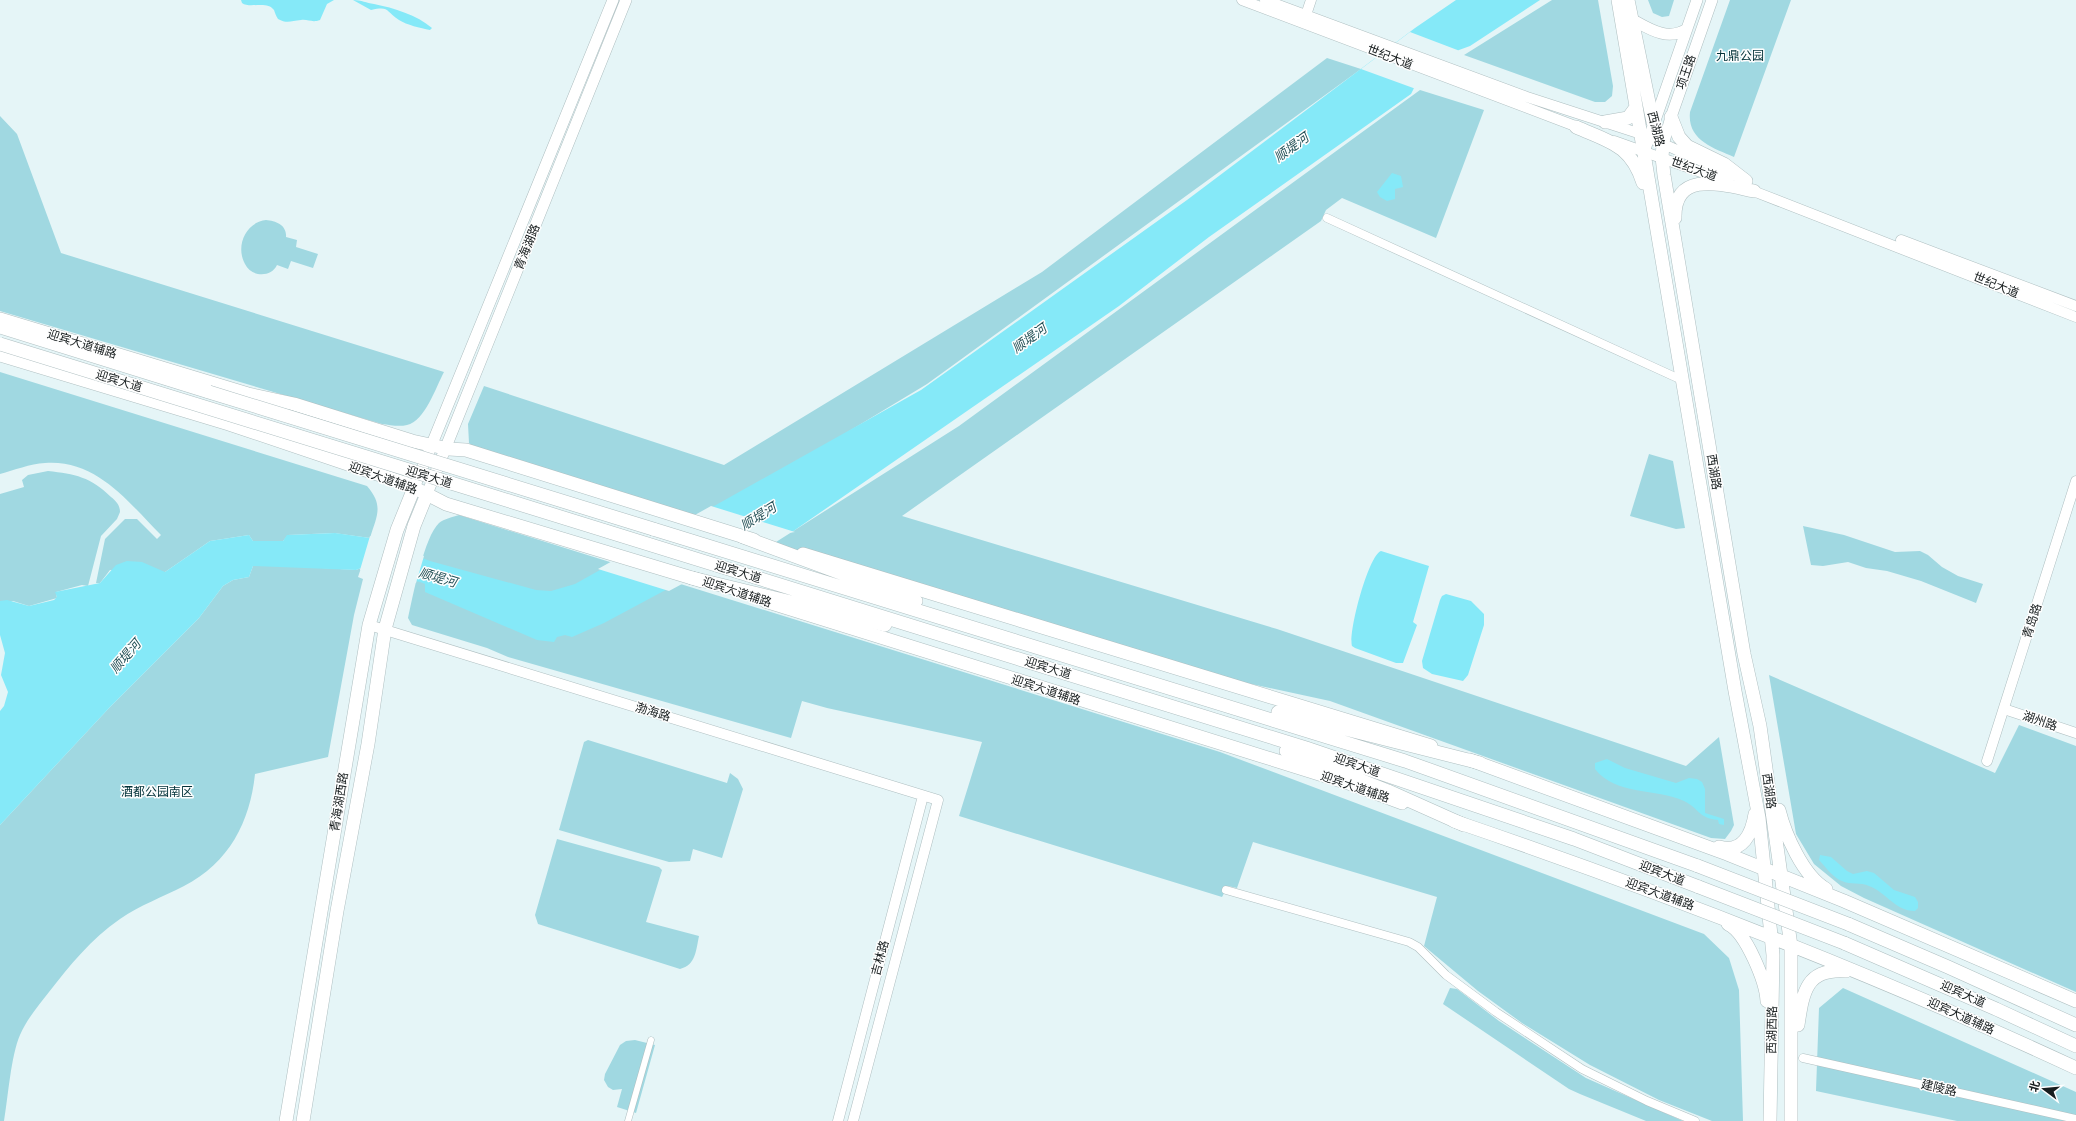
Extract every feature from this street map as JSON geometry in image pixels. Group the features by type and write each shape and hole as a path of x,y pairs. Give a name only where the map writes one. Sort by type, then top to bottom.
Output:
{"main road":[{"name":"青海湖路","path":"414,488 613,0"},
{"name":"青海湖路","path":"427,494 626,0"},
{"name":"西湖路","path":"1618,0 1636,107 1644,136 1644,152 1684,381 1740,719 1759,818 1772,938"},
{"name":"西湖路","path":"1628,0 1634,20 1654,122 1662,151 1744,654 1760,726 1791,946"},
{"name":"项王路","path":"1644,136 1654,122 1697,0"},
{"name":"项王路","path":"1662,151 1671,117 1712,0"},
{"path":"1634,20 1658,32 1678,34 1687,29"},
{"path":"1606,122 1628,118 1636,107"},
{"path":"1671,117 1679,137 1687,146 1724,164 1750,186"},
{"path":"1576,127 1618,146 1634,161 1645,189 1663,264"},
{"path":"1680,268 1675,216 1677,203 1686,189 1698,184 1708,183 1750,186"},
{"name":"迎宾大道辅路","path":"0,319 248,394 294,404 412,441 446,448 466,450 778,548"},
{"name":"迎宾大道","path":"0,327 1406,761 1698,866 1848,924 2076,1025"},
{"name":"迎宾大道","path":"0,344 1306,748 1448,796 1574,839 1844,943 1996,1009 2076,1046"},
{"name":"迎宾大道辅路","path":"0,355 228,424 414,488 446,504 707,582 830,622 1348,783 1680,902 1772,938 1899,988 2076,1068"},
{"name":"青海湖西路","path":"286,1121 369,625 377,591 397,530 414,488"},
{"name":"青海湖西路","path":"303,1121 337,911 368,748 385,629 412,535 427,494"},
{"path":"778,548 914,600 978,628"},
{"path":"778,548 1418,741 1680,836 1782,876 2076,1001"},
{"path":"692,578 884,625 1016,666 1091,682"},
{"path":"1145,680 1183,683 1278,712 1480,763"},
{"path":"1112,688 1146,706 1261,742 1323,764 1464,825"},
{"path":"1680,836 1725,849 1734,849 1744,844 1753,828 1756,810 1740,719"},
{"path":"1760,726 1782,824 1795,850 1813,879 1822,887 1857,907"},
{"path":"1680,902 1732,925 1741,936 1751,954 1767,995 1771,1100"},
{"name":"西湖西路","path":"1770,1121 1772,938"},
{"name":"西湖西路","path":"1791,946 1791,1121"},
{"path":"1791,1121 1802,999 1806,986 1814,978 1827,971 1856,972"}],"street":[{"name":"世纪大道","path":"1242,0 1304,20 1382,49 1447,68 1527,97 1606,122 1644,136 1662,151 2076,317"},
{"name":"世纪大道","path":"1265,0 1304,20"},
{"path":"1304,20 1311,0"},
{"name":"世纪大道","path":"1382,49 1437,75 1644,152 1662,151"},
{"name":"世纪大道","path":"1750,186 2076,306"},
{"path":"1327,218 1684,381"},
{"name":"青岛路","path":"1987,761 2076,481"},
{"name":"渤海路","path":"369,625 938,800"},
{"name":"湖州路","path":"2004,709 2076,733"},
{"name":"吉林路","path":"838,1121 923,796"},
{"name":"吉林路","path":"853,1121 938,800"},
{"path":"1226,890 1409,942 1418,947 1446,975 1496,1012 1582,1069 1640,1098 1695,1121"},
{"path":"628,1121 651,1040"},
{"name":"建陵路","path":"1798,1056 2076,1119"}],"green space":[{"path":"1552,0 1598,0 1613,86 1612,96 1605,102 1595,102 1464,55"},
{"path":"1648,0 1674,0 1669,16 1662,17 1653,13"},
{"name":"九鼎公园","path":"1730,0 1791,0 1734,157 1703,142 1693,130 1690,122 1690,112"},
{"path":"1327,58 1361,69 927,384 697,523 480,455 469,443 468,424 484,386 724,465 1042,272"},
{"path":"1420,90 1484,110 1436,238 1342,198 1326,210 1321,221 902,516 1277,629 1686,766 1719,737 1734,825 1725,839 1711,838 1330,701 1150,662 780,548 776,542 959,426"},
{"path":"0,116 17,134 61,253 444,372 425,410 413,422 404,426 382,424 0,311"},
{"path":"266,220 280,224 285,229 286,237 297,240 296,247 318,254 313,268 291,261 288,269 277,265 266,274 256,273 248,268 242,257 241,250 244,236 253,225"},
{"path":"0,372 367,486 376,499 378,511 370,538 334,533 288,535 283,541 253,541 249,535 210,541 165,572 110,570 100,583 96,583 105,539 125,519 137,519 157,539 161,535 124,497 96,476 81,468 64,464 45,463 0,474"},
{"path":"1649,454 1673,461 1685,528 1676,529 1630,516"},
{"path":"48,471 75,475 97,485 115,500 120,512 117,519 101,536 88,586 82,585 56,592 57,598 29,606 13,601 0,605 0,494 24,487 22,480 28,475"},
{"path":"459,515 1220,752 1704,934 1729,958 1739,990 1743,1121 1712,1121 1659,1100 1590,1065 1522,1023 1478,991 1424,946 1437,897 1253,842 1237,888 1228,886 1222,897 959,816 982,742 827,708 802,701 791,738 508,657 487,648 412,625 408,618 416,582 429,541 439,523"},
{"path":"1803,526 1844,535 1895,552 1920,551 1928,555 1942,567 1958,576 1983,584 1976,603 1921,581 1887,571 1866,568 1848,562 1823,566 1811,565"},
{"name":"酒都公园南区","path":"272,565 356,570 361,568 358,577 363,579 354,615 328,757 255,774 248,809 242,824 225,853 213,866 200,877 144,905 120,919 90,944 65,972 29,1018 23,1029 14,1054 4,1121 0,1121 0,825 110,707 199,618 223,586 233,580 249,577 253,566"},
{"path":"1769,675 1995,773 2019,725 2076,746 2076,992 1864,898 1841,886 1814,864 1796,834"},
{"path":"588,740 727,783 730,773 738,779 743,789 722,858 693,849 690,861 669,862 559,830 584,742"},
{"path":"557,839 659,867 662,870 646,922 699,936 696,952 689,964 680,969 538,924 535,915"},
{"path":"1450,988 1457,989 1499,1021 1586,1078 1683,1121 1646,1121 1569,1089 1443,1004"},
{"path":"1843,988 2076,1092 2076,1121 1957,1121 1816,1091 1819,1008"},
{"path":"635,1040 655,1045 636,1113 617,1107 622,1089 613,1090 608,1087 604,1080 605,1074 620,1045 626,1041"}],"water":[{"path":"241,0 334,0 327,4 320,20 287,22 278,19 271,7 263,5 245,5"},
{"path":"353,0 359,0 397,10 419,19 432,28 430,30 410,25 399,20 385,9 371,10"},
{"name":"顺堤河","path":"1456,0 1540,0 1470,46 1459,50 1414,88 1411,94 1209,237 1119,306 792,532 770,534 604,623 572,637 565,635 557,637 554,642 537,640 425,592 425,584 420,582 361,568 356,570 253,566 249,577 233,580 223,586 199,618 110,707 0,825 0,711 4,706 8,692 1,675 5,653 0,635 0,601 7,600 29,606 54,600 57,597 55,592 100,583 116,565 127,561 142,562 165,572 210,541 249,535 253,541 283,541 287,535 335,533 370,538 430,561 536,590 551,591 575,584 921,390 1187,200 1415,28"},
{"path":"1392,173 1401,176 1403,187 1395,189 1395,199 1387,201 1380,197 1377,192"},
{"path":"1381,551 1429,566 1413,622 1417,625 1403,663 1396,663 1352,646 1353,626 1360,596 1370,566"},
{"path":"1446,594 1471,601 1484,614 1484,625 1468,675 1463,681 1432,674 1423,668 1422,661 1440,600 1442,596"},
{"path":"1607,759 1625,768 1676,783 1689,778 1697,779 1702,782 1705,789 1705,813 1724,819 1724,825 1719,824 1718,820 1706,817 1684,801 1661,794 1625,788 1614,784 1604,778 1595,769 1595,763"},
{"path":"1820,855 1831,857 1847,871 1853,874 1867,871 1874,873 1894,890 1915,897 1918,902 1918,908 1915,911 1902,908 1896,905 1881,892 1869,886 1848,883 1839,879 1832,875 1819,860"}],"pier":[{"path":"1410,32 1460,51 1416,89 1361,69"},
{"path":"711,506 795,532 771,536 669,591 598,569"},
{"path":"370,536 424,556 416,583 360,570"}]}
